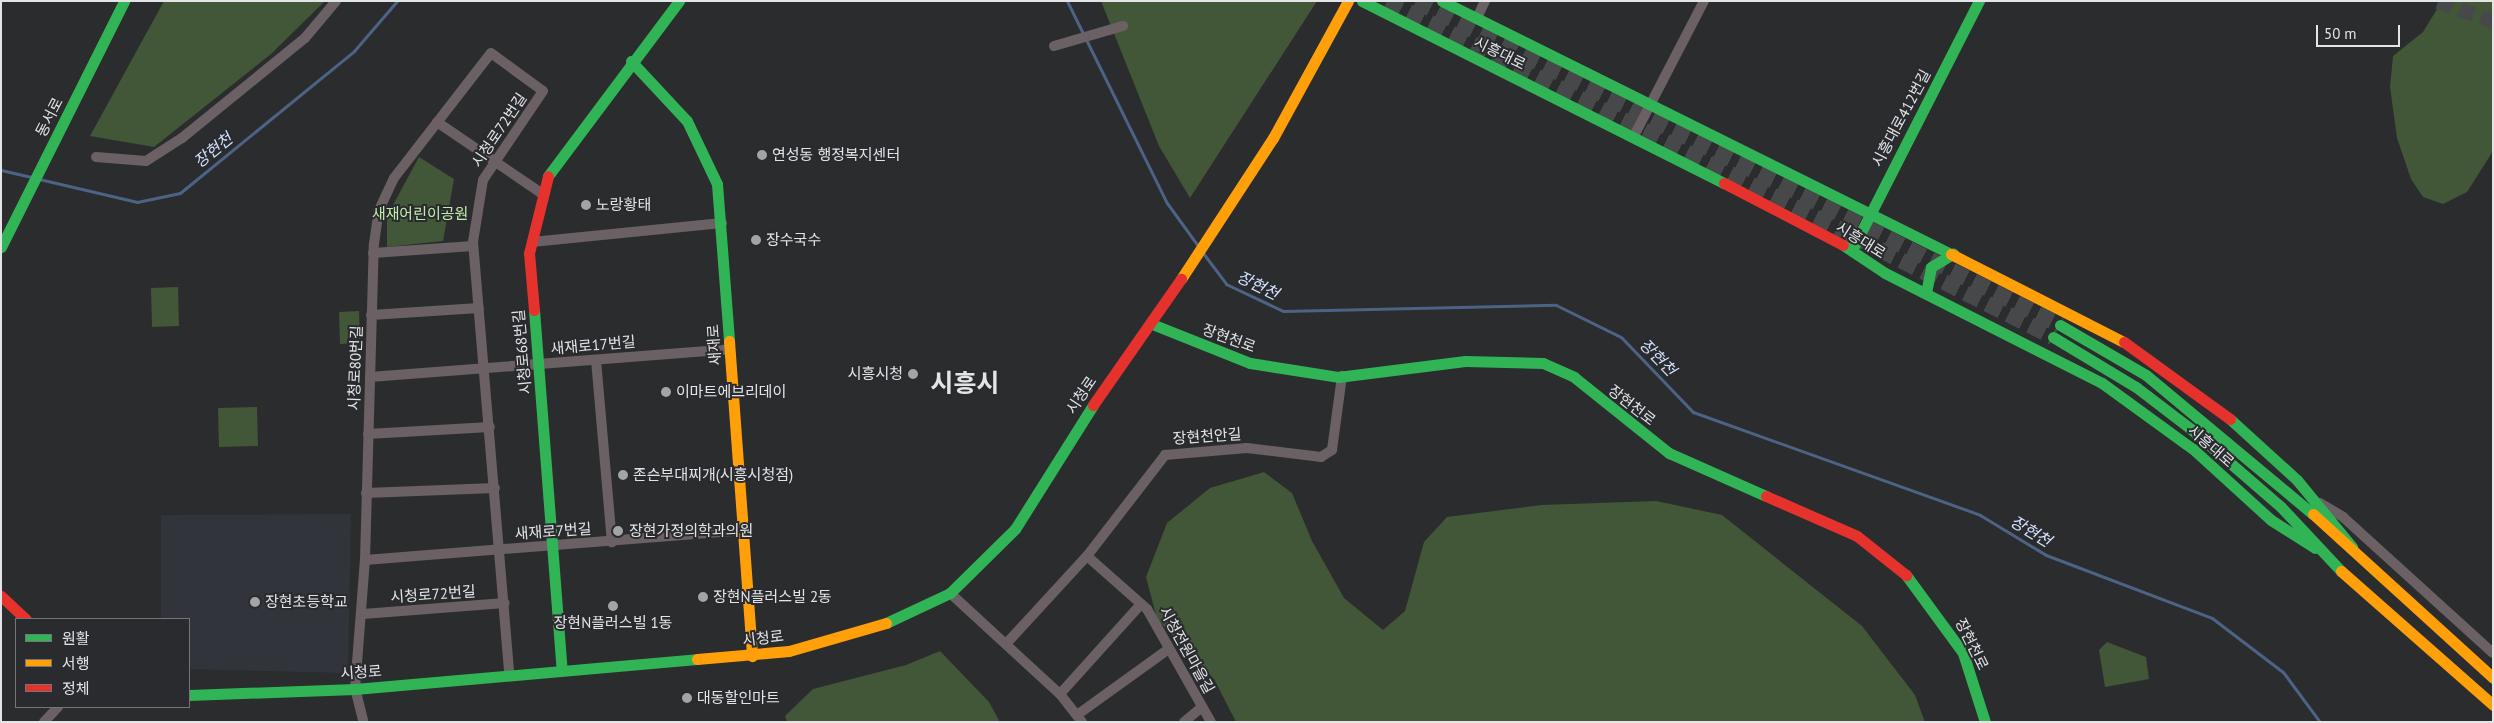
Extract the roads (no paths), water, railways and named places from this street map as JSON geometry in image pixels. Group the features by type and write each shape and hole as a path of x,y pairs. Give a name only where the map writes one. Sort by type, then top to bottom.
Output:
{"street":[{"name":"동서로","path":"1,247 124,1"},
{"path":"96,157 146,161 182,138 306,38 336,1"},
{"name":"시청로68번길","path":"562,670 538,365 532,242 541,193 550,170 631,61 679,1"},
{"name":"시청로","path":"190,694 355,689 509,674 752,656 872,630 950,593 1015,529 1094,401 1152,324 1174,285 1210,237 1273,138 1348,1"},
{"name":"시흥대로","path":"1362,1 1634,136 1852,250 1926,293 2045,351 2143,409 2271,520 2315,548"},
{"name":"시흥대로","path":"1442,1 1868,214 2070,310 2165,369 2227,417 2317,501 2352,546"},
{"path":"1477,18 1485,1"},
{"path":"1634,136 1704,1"},
{"name":"시흥대로412번길","path":"1852,250 1868,214 1979,1"},
{"path":"1054,46 1123,26"},
{"name":"시청로72번길","path":"491,53 543,91 483,180 473,246 506,603 509,674"},
{"name":"시청로80번길","path":"363,720 355,689 363,614 373,253 379,210 394,178 491,53"},
{"name":"새재로","path":"631,61 687,120 717,184 722,223 752,656"},
{"path":"437,122 494,164 541,193"},
{"path":"532,242 722,223"},
{"path":"373,253 473,246"},
{"path":"1926,293 1931,267 1953,254"},
{"path":"372,315 479,308"},
{"name":"장현천로","path":"1152,324 1250,363 1342,376 1465,361 1513,361 1543,363 1574,377 1669,453 1856,536 1899,566 1944,621 1963,653 1985,722"},
{"name":"시흥대로","path":"2060,325 2146,376 2352,546 2493,678"},
{"name":"시흥대로","path":"2053,337 2136,387 2191,429 2281,507 2315,548 2471,688 2493,705"},
{"name":"새재로17번길","path":"370,377 484,370 730,349"},
{"path":"596,360 612,542"},
{"name":"장현천안길","path":"1006,644 1087,556 1165,455 1247,448 1321,457 1332,450 1342,376"},
{"path":"368,434 490,427"},
{"path":"366,493 495,488"},
{"path":"2317,501 2343,517 2493,653"},
{"name":"새재로7번길","path":"365,560 552,547 743,530"},
{"name":"시청전원마을길","path":"1087,556 1141,604 1211,722"},
{"path":"950,593 1060,694 1080,718 1168,650"},
{"path":"1,596 25,618"},
{"name":"시청로72번길","path":"363,614 506,603"},
{"path":"1060,694 1141,604"},
{"name":"시흥대로","path":"2468,654 2493,670"},
{"name":"시흥대로","path":"2471,688 2493,712"},
{"path":"1184,722 1202,707"},
{"path":"44,722 57,708"}],"waterway":[{"name":"장현천","path":"39,179 137,202 180,193 354,51 397,1"},
{"name":"장현천","path":"1067,1 1167,203 1198,246"},
{"name":"장현천","path":"1,170 31,177"},
{"name":"장현천","path":"1203,253 1226,284 1283,311 1556,305 1621,337 1693,412 1980,515 2046,555 2212,618 2283,672 2320,722"}],"tunnel":[{"path":"1387,1 2053,337"},
{"path":"1416,1 2060,325"},
{"path":"2438,1 2493,21"}],"place":[{"name":"연성동 행정복지센터","path":"762,155"},
{"name":"노랑황태","path":"586,205"},
{"name":"장수국수","path":"756,240"},
{"name":"시흥시청","path":"913,374"},
{"name":"이마트에브리데이","path":"666,392"},
{"name":"존슨부대찌개(시흥시청점)","path":"623,475"},
{"name":"장현가정의학과의원","path":"618,531"},
{"name":"장현N플러스빌 2동","path":"703,597"},
{"name":"장현초등학교","path":"255,602"},
{"name":"장현N플러스빌 1동","path":"613,606"},
{"name":"대동할인마트","path":"687,698"}],"district":[{"name":"시흥시","path":"965,383"}],"park label":[{"name":"새재어린이공원","path":"420,214"}]}
